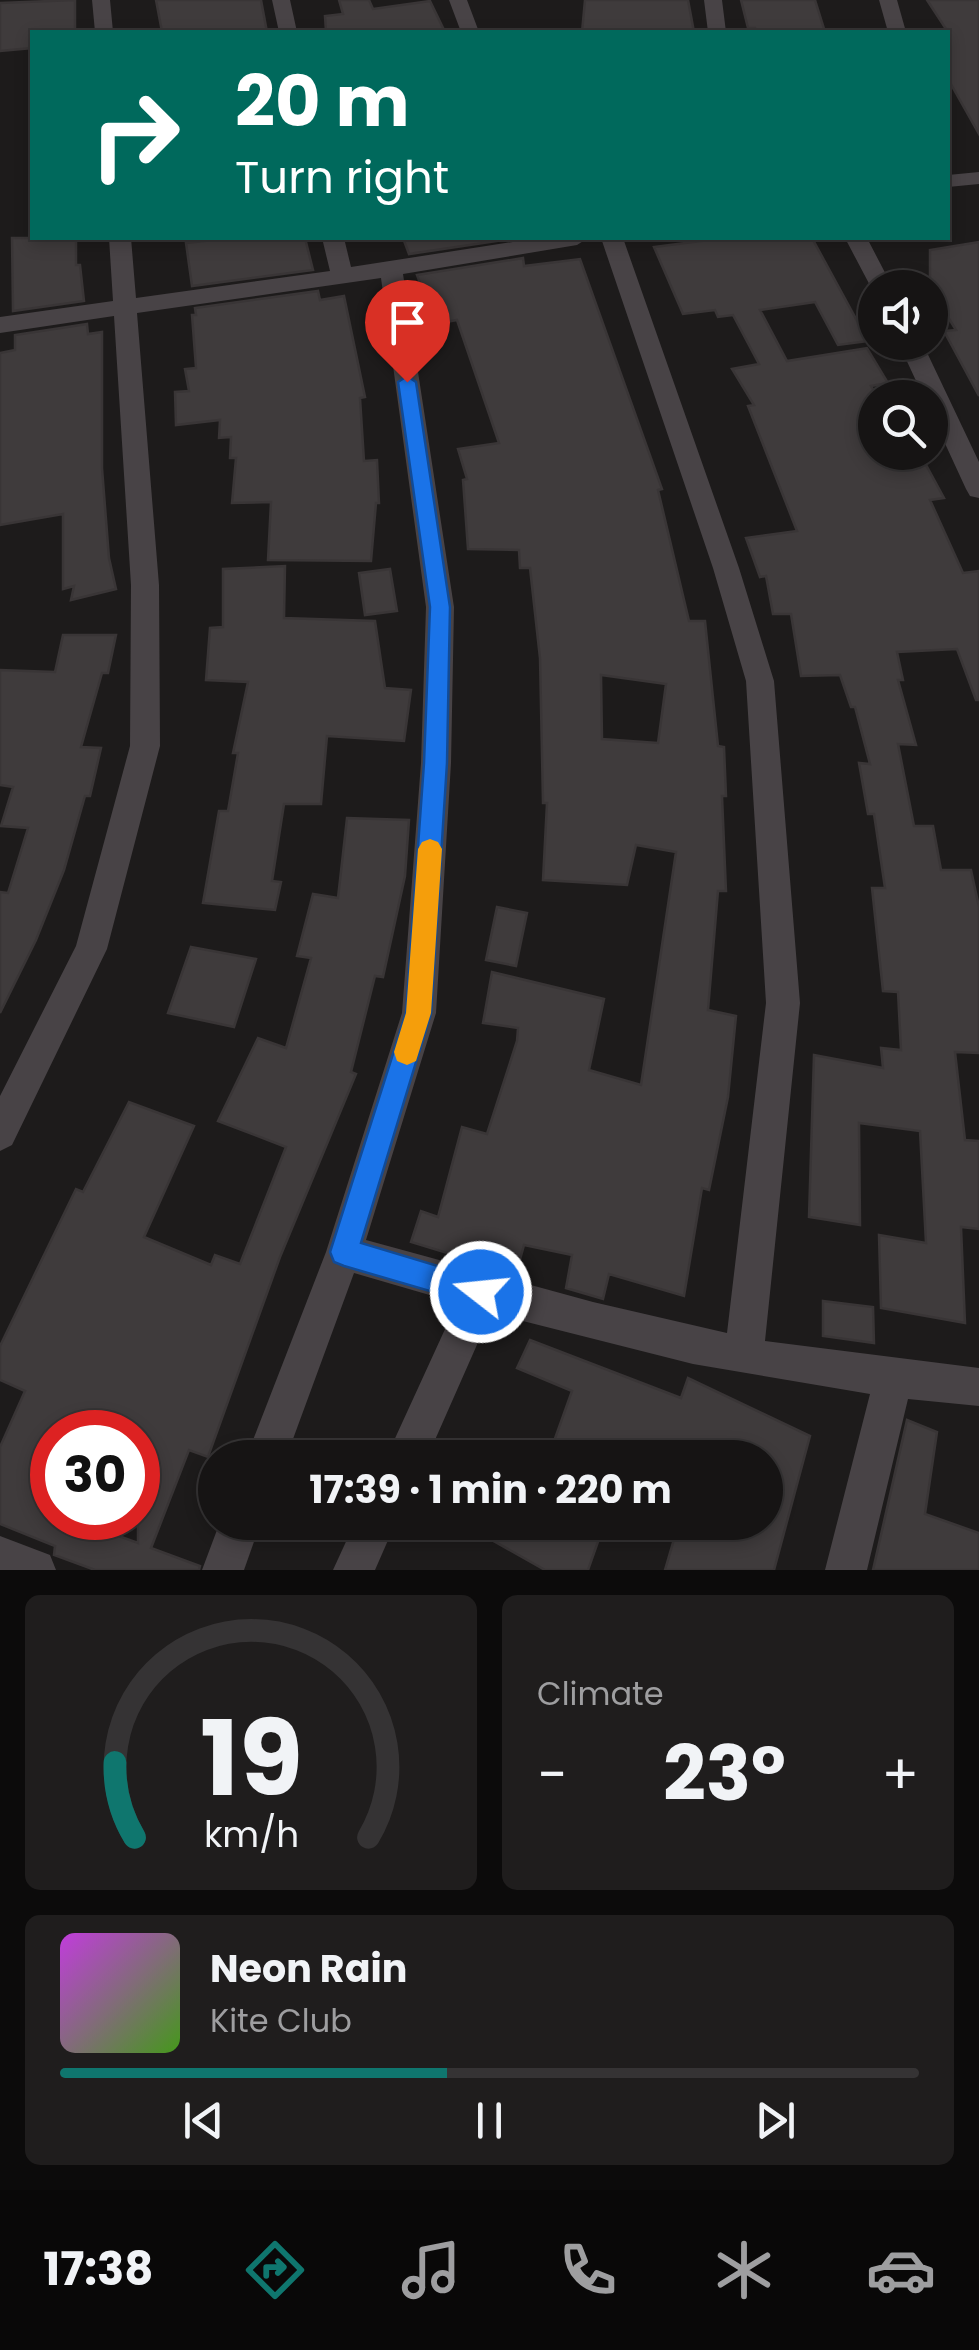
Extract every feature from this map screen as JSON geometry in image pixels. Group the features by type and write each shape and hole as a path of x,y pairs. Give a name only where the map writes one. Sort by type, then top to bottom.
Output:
{"street":[{"path":"101,0 104,30"},
{"path":"281,0 288,30"},
{"path":"458,0 469,30"},
{"path":"713,0 717,30"},
{"path":"888,0 896,30"},
{"path":"950,180 979,178"},
{"path":"0,1132 91,949 145,746 145,585 120,240"},
{"path":"334,240 342,275"},
{"path":"0,325 391,269 548,240"},
{"path":"613,240 726,568 760,681 784,1002 744,1356"},
{"path":"857,240 873,270"},
{"path":"273,1440 344,1252 419,1013 436,763 440,607 391,269"},
{"path":"918,360 979,489"},
{"path":"344,1252 481,1292 744,1356 894,1379 979,1386"},
{"path":"414,1440 481,1292"},
{"path":"846,1570 894,1379"},
{"path":"223,1570 234,1540"},
{"path":"354,1570 368,1540"},
{"path":"0,1557 35,1570"}],"building":[{"path":"75,0 75,30 30,30 30,48 0,51 0,3"},
{"path":"156,0 261,0 267,30 162,30"},
{"path":"339,0 369,0 373,9 430,1 444,30 326,30 325,16 343,14"},
{"path":"585,0 688,0 694,30 582,30"},
{"path":"741,0 815,0 824,30 756,30 748,28"},
{"path":"927,0 979,0 979,134 950,83 950,30"},
{"path":"12,238 76,240 76,265 80,265 84,301 13,311"},
{"path":"306,240 313,270 192,286 186,243"},
{"path":"404,240 504,240 409,254"},
{"path":"708,240 813,240 858,323 858,342 838,345 815,302 760,310 787,361 858,349 858,360 874,360 886,380 858,380 858,470 929,470 944,498 930,500 963,573 979,571 979,700 957,649 897,652 903,680 898,680 916,745 898,744 914,826 933,826 941,870 971,870 979,907 979,1053 955,1052 965,1140 979,1141 979,1229 961,1227 965,1323 881,1308 879,1235 926,1243 920,1131 859,1123 860,1225 809,1217 814,1055 883,1068 881,1048 901,1050 898,992 883,991 872,888 885,888 874,814 868,814 859,763 870,764 855,707 851,707 840,675 801,676 791,614 773,614 766,576 760,577 746,538 797,531 748,406 754,405 732,369 759,364 733,315 718,317 715,310 683,314 654,247"},
{"path":"979,242 979,396 948,338 948,331 956,330 948,317 948,270 930,270 930,250"},
{"path":"523,258 524,266 580,259 662,489 658,490 689,621 705,621 718,746 724,747 726,796 722,796 726,891 718,891 708,1010 736,1016 728,1097 709,1190 702,1188 684,1296 609,1274 603,1299 566,1288 572,1255 524,1245 516,1274 411,1242 421,1211 438,1217 462,1127 487,1134 517,1041 518,1028 483,1023 492,972 604,999 589,1070 641,1085 676,852 636,845 627,885 543,880 547,803 543,803 540,658 530,568 520,568 519,550 468,549 463,480 467,479 458,449 499,443 457,320 435,324 417,275","holes":["601,675 666,684 658,743 602,739"]},
{"path":"318,291 320,300 344,296 365,397 360,398 364,461 377,460 379,503 371,561 268,560 271,502 232,503 236,458 230,458 231,437 219,438 220,420 176,425 175,392 189,391 185,369 196,368 192,315 196,315 195,308"},
{"path":"87,324 88,334 102,332 102,468 109,558 116,589 71,600 74,586 63,589 63,514 0,525 0,353 15,350 15,335"},
{"path":"285,566 284,618 375,621 385,688 411,690 404,741 327,736 321,804 284,804 272,881 281,882 275,910 203,903 219,811 228,811 238,753 233,753 248,682 206,680 210,628 223,627 223,569"},
{"path":"390,569 397,611 365,615 359,573"},
{"path":"63,635 116,635 108,673 102,673 81,747 101,748 90,796 85,796 64,870 36,940 0,1013 0,892 8,893 28,828 1,826 13,787 0,785 0,670 55,672"},
{"path":"347,818 409,820 405,876 383,977 375,976 351,1072 356,1074 280,1257 214,1440 198,1440 198,1453 189,1450 160,1525 160,1410 30,1410 30,1536 0,1524 0,1447 25,1391 0,1380 0,1346 76,1189 83,1192 129,1102 194,1126 144,1237 211,1265 215,1255 240,1264 286,1147 218,1121 258,1038 286,1048 311,958 297,956 313,894 338,898"},
{"path":"497,907 527,913 516,966 486,960"},
{"path":"191,947 256,959 234,1027 168,1013"},
{"path":"823,1301 873,1307 874,1343 823,1336"},
{"path":"530,1340 681,1398 688,1378 810,1436 783,1536 783,1440 554,1440 572,1391 517,1368"},
{"path":"907,1420 937,1432 925,1514 979,1533 979,1570 873,1570"},
{"path":"40,1540 138,1543 154,1540 151,1548 200,1566 199,1570 95,1570 54,1555 55,1546"},
{"path":"492,1540 599,1540 588,1570 545,1570"},
{"path":"674,1540 782,1540 774,1570 665,1570"}],"slow traffic":[{"path":"407,1052 419,1013 430,849"}],"route":[{"path":"407,382 440,607 436,763 419,1013 344,1252 481,1292"}]}
